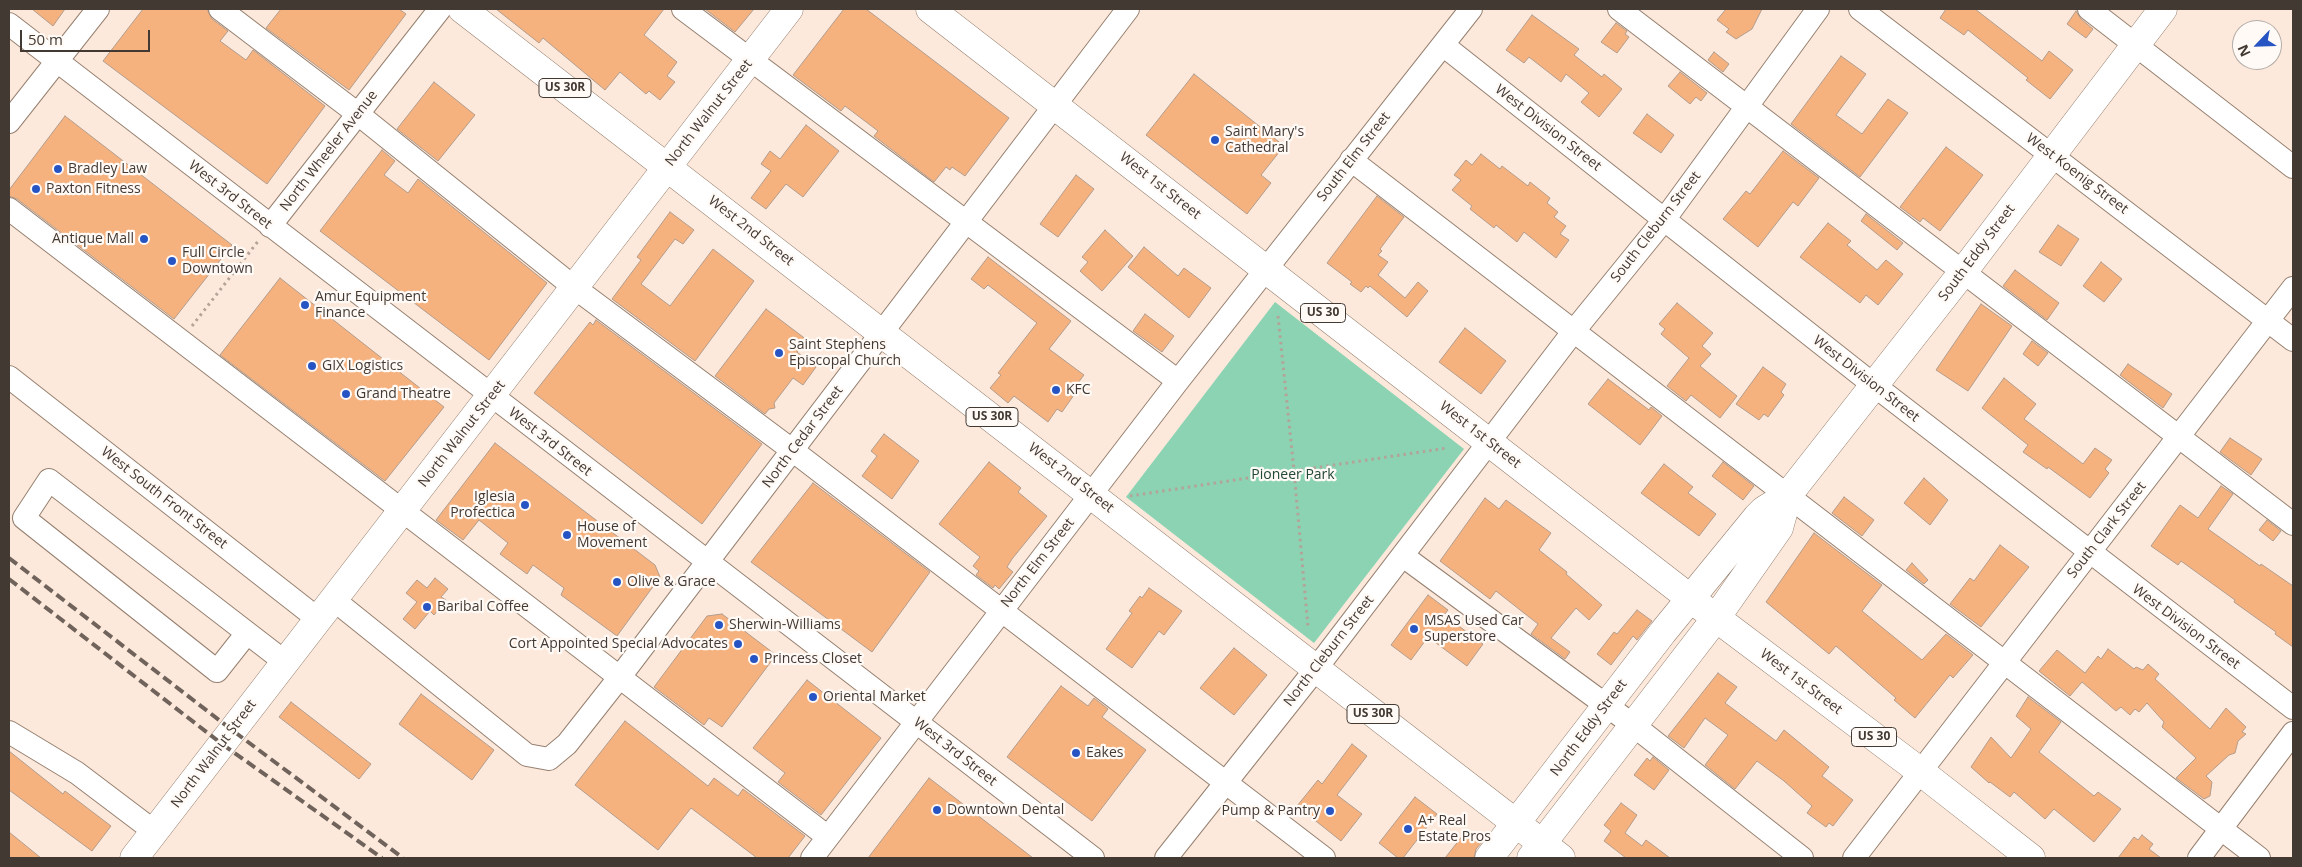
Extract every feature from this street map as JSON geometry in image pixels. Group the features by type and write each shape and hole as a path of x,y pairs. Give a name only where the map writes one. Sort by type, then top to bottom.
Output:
{"main road":[{"name":"West 2nd Street","path":"462,9 1092,494 1315,670 1516,823 1545,853"},
{"name":"North Walnut Street","path":"134,858 789,9"},
{"name":"West 1st Street","path":"930,9 1716,618 2032,858"},
{"name":"South Eddy Street","path":"1691,598 1757,517 1764,510 1788,495 1963,272 2163,9"},
{"name":"South Eddy Street","path":"1716,618 1779,528 1788,495"},
{"name":"North Eddy Street","path":"1489,858 1691,598"},
{"path":"1545,853 1633,725 1716,618"}],"street":[{"path":"9,122 98,9"},
{"path":"220,9 358,114 575,288 792,450 1324,858"},
{"name":"North Wheeler Avenue","path":"270,226 440,9"},
{"path":"683,9 1178,381"},
{"name":"North Cedar Street","path":"567,744 1128,9"},
{"path":"1619,9 2293,524"},
{"name":"South Cleburn Street","path":"1490,442 1573,332 1664,220 1818,9"},
{"name":"West Koenig Street","path":"1860,9 2293,340"},
{"path":"2089,9 2293,167"},
{"name":"South Elm Street","path":"1266,269 1467,15"},
{"name":"West 3rd Street","path":"9,24 706,563 1093,858"},
{"name":"West Division Street","path":"1443,45 2089,553 2293,708"},
{"path":"1352,160 1573,332 2259,858"},
{"path":"9,209 828,837"},
{"name":"North Elm Street","path":"812,858 1266,269"},
{"name":"South Clark Street","path":"1854,858 2293,288"},
{"name":"West South Front Street","path":"9,377 527,754 549,759 567,744"},
{"name":"North Cleburn Street","path":"1166,858 1315,670 1490,442"},
{"path":"247,633 217,671 24,518 49,480 285,662"},
{"path":"1403,556 1633,725 1802,858"},
{"path":"9,732 77,772 155,832"},
{"path":"2198,858 2293,733"}],"path":[{"path":"182,340 270,226"},
{"path":"1278,316 1308,627"},
{"path":"1128,496 1448,448"}],"green space":[{"name":"Pioneer Park","path":"1275,302 1464,449 1314,643 1126,497"}],"building":[{"path":"32,9 65,9 53,26"},
{"path":"143,9 207,9 212,19 228,31 220,41 246,60 253,50 325,106 267,184 103,61"},
{"path":"281,9 399,9 406,14 349,90 266,28"},
{"path":"496,9 664,9 644,35 677,62 667,76 675,82 660,100 649,91 646,94 620,72 605,90 543,38 539,43"},
{"path":"705,9 754,9 735,32"},
{"path":"844,9 866,9 1009,118 965,176 952,167 950,170 946,167 934,182 874,136 878,131 845,106 841,111 793,75"},
{"path":"1726,9 1762,9 1752,29 1736,39 1726,32 1729,29 1717,20"},
{"path":"1946,9 1975,9 2042,61 2049,51 2073,70 2050,99 2026,80 2028,78 1968,30 1964,35 1940,18"},
{"path":"2076,11 2081,19 2093,29 2086,38 2067,24"},
{"path":"1532,15 1579,49 1574,55 1602,77 1604,74 1622,89 1599,117 1581,102 1589,93 1566,74 1561,82 1529,57 1524,63 1506,50"},
{"path":"1616,23 1627,31 1625,34 1629,37 1617,53 1601,42"},
{"path":"1714,52 1729,64 1723,72 1708,60"},
{"path":"1841,56 1866,74 1836,115 1862,134 1888,99 1908,113 1860,177 1791,124"},
{"path":"1680,72 1707,93 1701,101 1696,97 1690,104 1668,86"},
{"name":"Saint Mary's Cathedral","path":"1194,74 1284,146 1261,175 1271,183 1247,214 1146,135"},
{"path":"434,82 475,115 438,161 397,129"},
{"path":"1647,114 1674,135 1661,153 1633,133"},
{"path":"65,116 232,245 174,319 17,199 9,196 9,190"},
{"path":"806,125 839,151 803,197 786,184 766,209 751,198 771,171 761,164 770,151 780,159"},
{"path":"1946,147 1983,175 1940,231 1923,218 1920,222 1900,207"},
{"path":"382,150 395,161 384,175 408,193 418,179 547,283 489,360 320,231"},
{"path":"1783,151 1819,178 1798,206 1793,202 1758,247 1723,219 1746,191 1750,194"},
{"path":"1481,154 1500,169 1502,166 1528,186 1530,182 1550,198 1547,203 1558,212 1554,217 1566,226 1560,234 1569,240 1556,258 1524,232 1517,242 1496,225 1494,228 1470,209 1472,206 1452,190 1461,180 1454,175 1466,160 1472,165"},
{"path":"1076,175 1094,189 1058,237 1040,224"},
{"path":"1377,196 1404,217 1380,249 1382,251 1378,255 1388,262 1378,275 1405,298 1418,282 1428,291 1407,317 1370,286 1368,288 1366,286 1361,292 1350,284 1352,282 1327,263"},
{"path":"670,212 694,230 683,244 675,239 641,284 670,306 713,249 754,281 695,361 612,299 641,260 637,257"},
{"path":"1866,214 1903,243 1897,250 1861,221"},
{"path":"1828,223 1851,241 1847,245 1877,270 1886,260 1903,274 1878,305 1866,295 1860,303 1800,257"},
{"path":"2058,225 2079,239 2061,266 2039,252"},
{"path":"1105,230 1133,256 1102,291 1080,271 1088,262 1082,257"},
{"path":"1144,247 1178,276 1184,268 1211,288 1189,318 1128,267"},
{"path":"988,257 1071,321 1049,349 1084,375 1071,392 1074,395 1062,412 1057,409 1048,422 1014,396 1008,403 990,388 1001,375 998,373 1037,323 988,285 984,289 971,279"},
{"path":"2101,262 2122,279 2104,302 2083,286"},
{"path":"2015,270 2059,303 2047,320 2003,286"},
{"path":"280,278 444,407 385,481 220,355"},
{"path":"1677,303 1713,333 1702,346 1711,354 1700,366 1737,396 1720,418 1691,395 1686,401 1667,386 1689,358 1661,334 1665,329 1659,324"},
{"path":"1981,304 2012,326 1968,391 1936,370"},
{"path":"766,309 807,340 797,352 816,367 803,385 793,378 774,403 775,408 769,409 765,414 715,376"},
{"path":"1145,314 1174,336 1162,352 1133,331"},
{"path":"596,320 762,444 702,524 534,393 590,322 593,325"},
{"path":"1465,328 1506,361 1481,394 1439,362"},
{"path":"2032,341 2048,353 2038,366 2023,354"},
{"path":"2128,364 2172,394 2163,408 2120,375"},
{"path":"1763,367 1786,384 1781,392 1784,395 1768,417 1764,414 1759,420 1736,404"},
{"path":"2004,378 2036,404 2024,419 2083,464 2095,448 2112,460 2105,469 2109,473 2090,498 2048,467 2047,469 2023,452 2028,445 1982,408"},
{"path":"1608,379 1649,410 1651,407 1662,416 1640,445 1588,404"},
{"path":"884,434 919,461 892,499 862,476 877,456 871,451"},
{"path":"2230,438 2262,459 2251,475 2220,452"},
{"path":"495,443 655,565 660,577 617,636 561,595 564,588 533,565 527,574 500,554 508,543 479,520 463,540 436,520"},
{"path":"989,462 1021,488 1018,492 1047,516 1012,559 1007,567 1013,572 999,589 995,585 993,588 976,575 979,571 973,566 980,557 939,524"},
{"path":"1723,462 1754,486 1743,500 1712,476"},
{"path":"1664,464 1693,487 1688,493 1716,514 1699,536 1641,493"},
{"path":"1924,478 1948,500 1930,525 1904,503"},
{"path":"813,483 930,572 872,652 751,562"},
{"path":"2221,486 2233,494 2208,529 2260,566 2261,564 2293,586 2293,647 2275,634 2276,632 2234,602 2235,600 2181,561 2178,565 2151,546 2180,505 2198,518"},
{"path":"1844,497 1874,520 1862,536 1832,513"},
{"path":"1485,498 1499,509 1506,500 1551,533 1539,550 1567,572 1566,574 1602,605 1589,620 1576,608 1551,638 1570,652 1565,659 1531,634 1538,624 1496,591 1490,599 1440,561"},
{"path":"2267,520 2281,531 2273,541 2259,530"},
{"path":"1814,533 1882,585 1862,611 1922,660 1946,634 1973,655 1953,678 1950,675 1915,718 1894,700 1896,698 1836,646 1829,654 1766,602"},
{"path":"2000,545 2029,567 1981,627 1950,604 1970,578 1974,581"},
{"path":"1912,563 1928,580 1924,584 1906,570"},
{"name":"Baribal Coffee","path":"435,578 448,589 441,597 446,600 434,615 430,611 415,629 403,619 417,602 406,593 417,580 427,588"},
{"path":"1149,588 1182,611 1164,635 1159,631 1132,668 1106,649 1132,613 1129,611 1140,596 1142,598"},
{"path":"1428,595 1448,610 1444,615 1483,644 1467,666 1428,637 1411,660 1391,645"},
{"path":"1637,610 1652,621 1637,640 1633,636 1611,665 1597,654 1614,632 1617,634"},
{"path":"722,614 776,655 722,727 709,718 704,725 654,687 707,616"},
{"path":"1234,648 1267,675 1234,715 1200,688"},
{"path":"2108,649 2134,669 2136,667 2143,670 2148,664 2159,674 2155,679 2210,729 2226,708 2246,727 2242,732 2246,734 2238,741 2235,753 2229,755 2206,776 2212,782 2210,796 2204,799 2176,778 2196,758 2162,727 2164,722 2147,703 2139,712 2135,709 2130,715 2121,707 2116,711 2082,682 2070,696 2039,671 2057,650 2085,673 2098,656 2101,659"},
{"path":"1718,673 1737,687 1725,703 1776,741 1784,730 1829,767 1822,776 1853,800 1833,826 1829,823 1826,827 1807,813 1812,806 1784,781 1757,761 1735,789 1705,765 1728,735 1705,718 1684,748 1668,736"},
{"path":"807,680 881,738 821,815 778,782 785,773 753,748"},
{"name":"Eakes","path":"1061,686 1088,706 1094,698 1108,709 1102,717 1146,750 1092,821 1007,757"},
{"path":"421,694 494,750 472,780 399,724"},
{"path":"2028,697 2061,722 2039,752 2094,796 2098,792 2121,809 2094,842 2054,809 2045,819 2014,792 2010,797 1989,783 1971,767 1991,737 2011,758 2031,729 2016,716"},
{"path":"291,702 371,764 359,779 279,717"},
{"path":"625,721 708,786 714,778 738,796 743,789 805,836 788,858 757,858 691,808 658,850 575,785"},
{"path":"1352,744 1367,756 1337,795 1362,814 1341,841 1297,806 1318,780 1322,784"},
{"path":"9,751 63,794 65,791 111,826 92,851 9,790"},
{"path":"1653,757 1669,770 1654,790 1634,775 1647,758 1650,761"},
{"name":"Downtown Dental","path":"929,778 1011,841 1033,858 868,858"},
{"name":"A+ Real Estate Pros","path":"1415,797 1437,814 1403,858 1398,858 1379,843"},
{"path":"1621,803 1637,815 1625,833 1642,846 1646,840 1670,858 1626,858 1604,841 1611,831 1604,825"},
{"path":"1467,830 1482,842 1476,849 1474,858 1445,858"},
{"path":"9,832 41,858 9,858"},
{"path":"2142,835 2153,844 2149,849 2161,858 2118,858 2134,837 2138,840"}],"railway":[{"path":"9,558 232,730 403,858"},
{"path":"9,579 222,744 382,858"}],"place":[{"name":"Saint Mary's Cathedral","path":"1215,140"},
{"name":"Bradley Law","path":"58,169"},
{"name":"Paxton Fitness","path":"36,189"},
{"name":"Antique Mall","path":"144,239"},
{"name":"Full Circle Downtown","path":"172,261"},
{"name":"Amur Equipment Finance","path":"305,305"},
{"name":"Saint Stephens Episcopal Church","path":"779,353"},
{"name":"GIX Logistics","path":"312,366"},
{"name":"KFC","path":"1056,390"},
{"name":"Grand Theatre","path":"346,394"},
{"name":"Iglesia Profectica","path":"525,505"},
{"name":"House of Movement","path":"567,535"},
{"name":"Olive & Grace","path":"617,582"},
{"name":"Baribal Coffee","path":"427,607"},
{"name":"Sherwin-Williams","path":"719,625"},
{"name":"MSAS Used Car Superstore","path":"1414,629"},
{"name":"Cort Appointed Special Advocates","path":"738,644"},
{"name":"Princess Closet","path":"754,659"},
{"name":"Oriental Market","path":"813,697"},
{"name":"Eakes","path":"1076,753"},
{"name":"Downtown Dental","path":"937,810"},
{"name":"Pump & Pantry","path":"1330,811"},
{"name":"A+ Real Estate Pros","path":"1408,829"}]}
